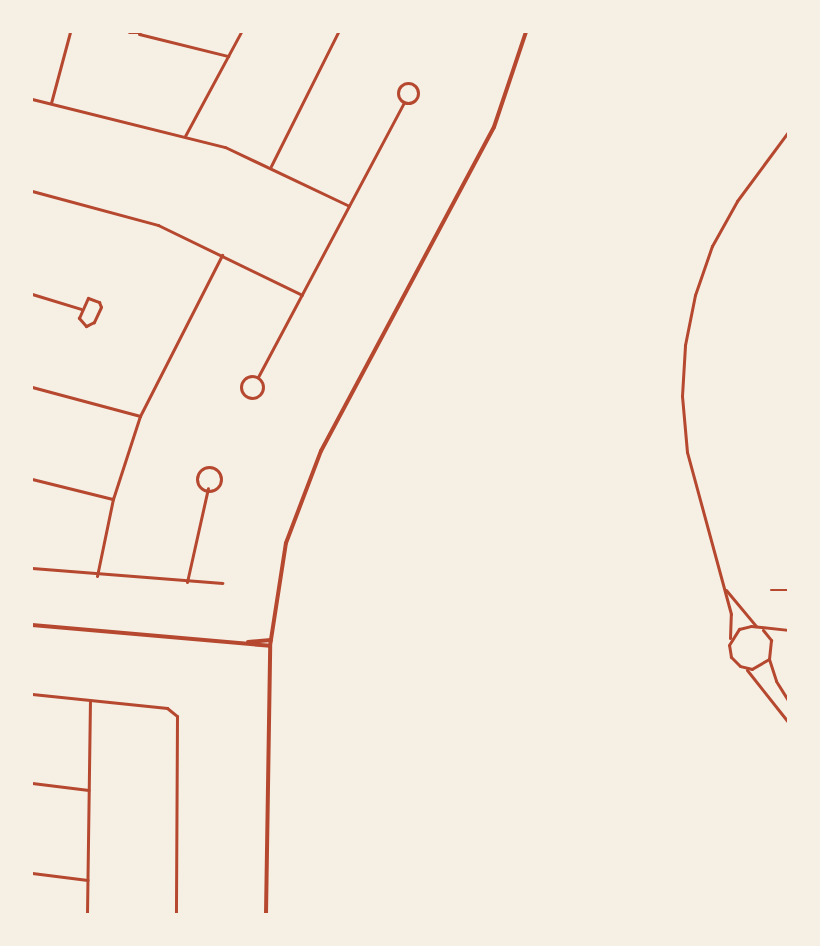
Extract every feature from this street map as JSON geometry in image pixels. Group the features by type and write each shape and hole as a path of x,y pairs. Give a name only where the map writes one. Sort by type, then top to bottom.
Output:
{"street":[{"path":"51,103 70,32"},
{"path":"129,32 228,56"},
{"path":"160,38 161,32"},
{"path":"185,136 241,32"},
{"path":"271,166 338,32"},
{"path":"266,915 270,643 281,565 307,481 485,146 510,88 526,32"},
{"path":"403,84 417,86 412,103 404,102 398,96 403,84"},
{"path":"32,99 185,136 271,166 350,206"},
{"path":"258,377 404,102"},
{"path":"789,132 751,179 720,231 695,295 685,345 682,396 686,440 731,614 731,657 760,682 789,722"},
{"path":"32,191 139,218 222,255 302,295"},
{"path":"97,576 112,499 140,416 222,255"},
{"path":"32,294 82,309"},
{"path":"88,298 101,305 89,326 79,321 82,309 88,298"},
{"path":"248,376 258,377 264,383 257,397 242,392 248,376"},
{"path":"32,387 140,416"},
{"path":"202,468 223,477 218,490 208,488 196,481 202,468"},
{"path":"32,479 112,499"},
{"path":"188,582 208,488"},
{"path":"32,568 97,576 222,584"},
{"path":"723,586 771,640 769,659 776,681 789,700"},
{"path":"771,590 789,590"},
{"path":"32,625 270,643"},
{"path":"730,638 739,629 758,627"},
{"path":"763,630 789,630"},
{"path":"746,669 759,668 769,659"},
{"path":"32,694 167,708 174,712 178,724 176,915"},
{"path":"87,915 90,701"},
{"path":"32,783 89,790"},
{"path":"32,873 88,880"}]}
